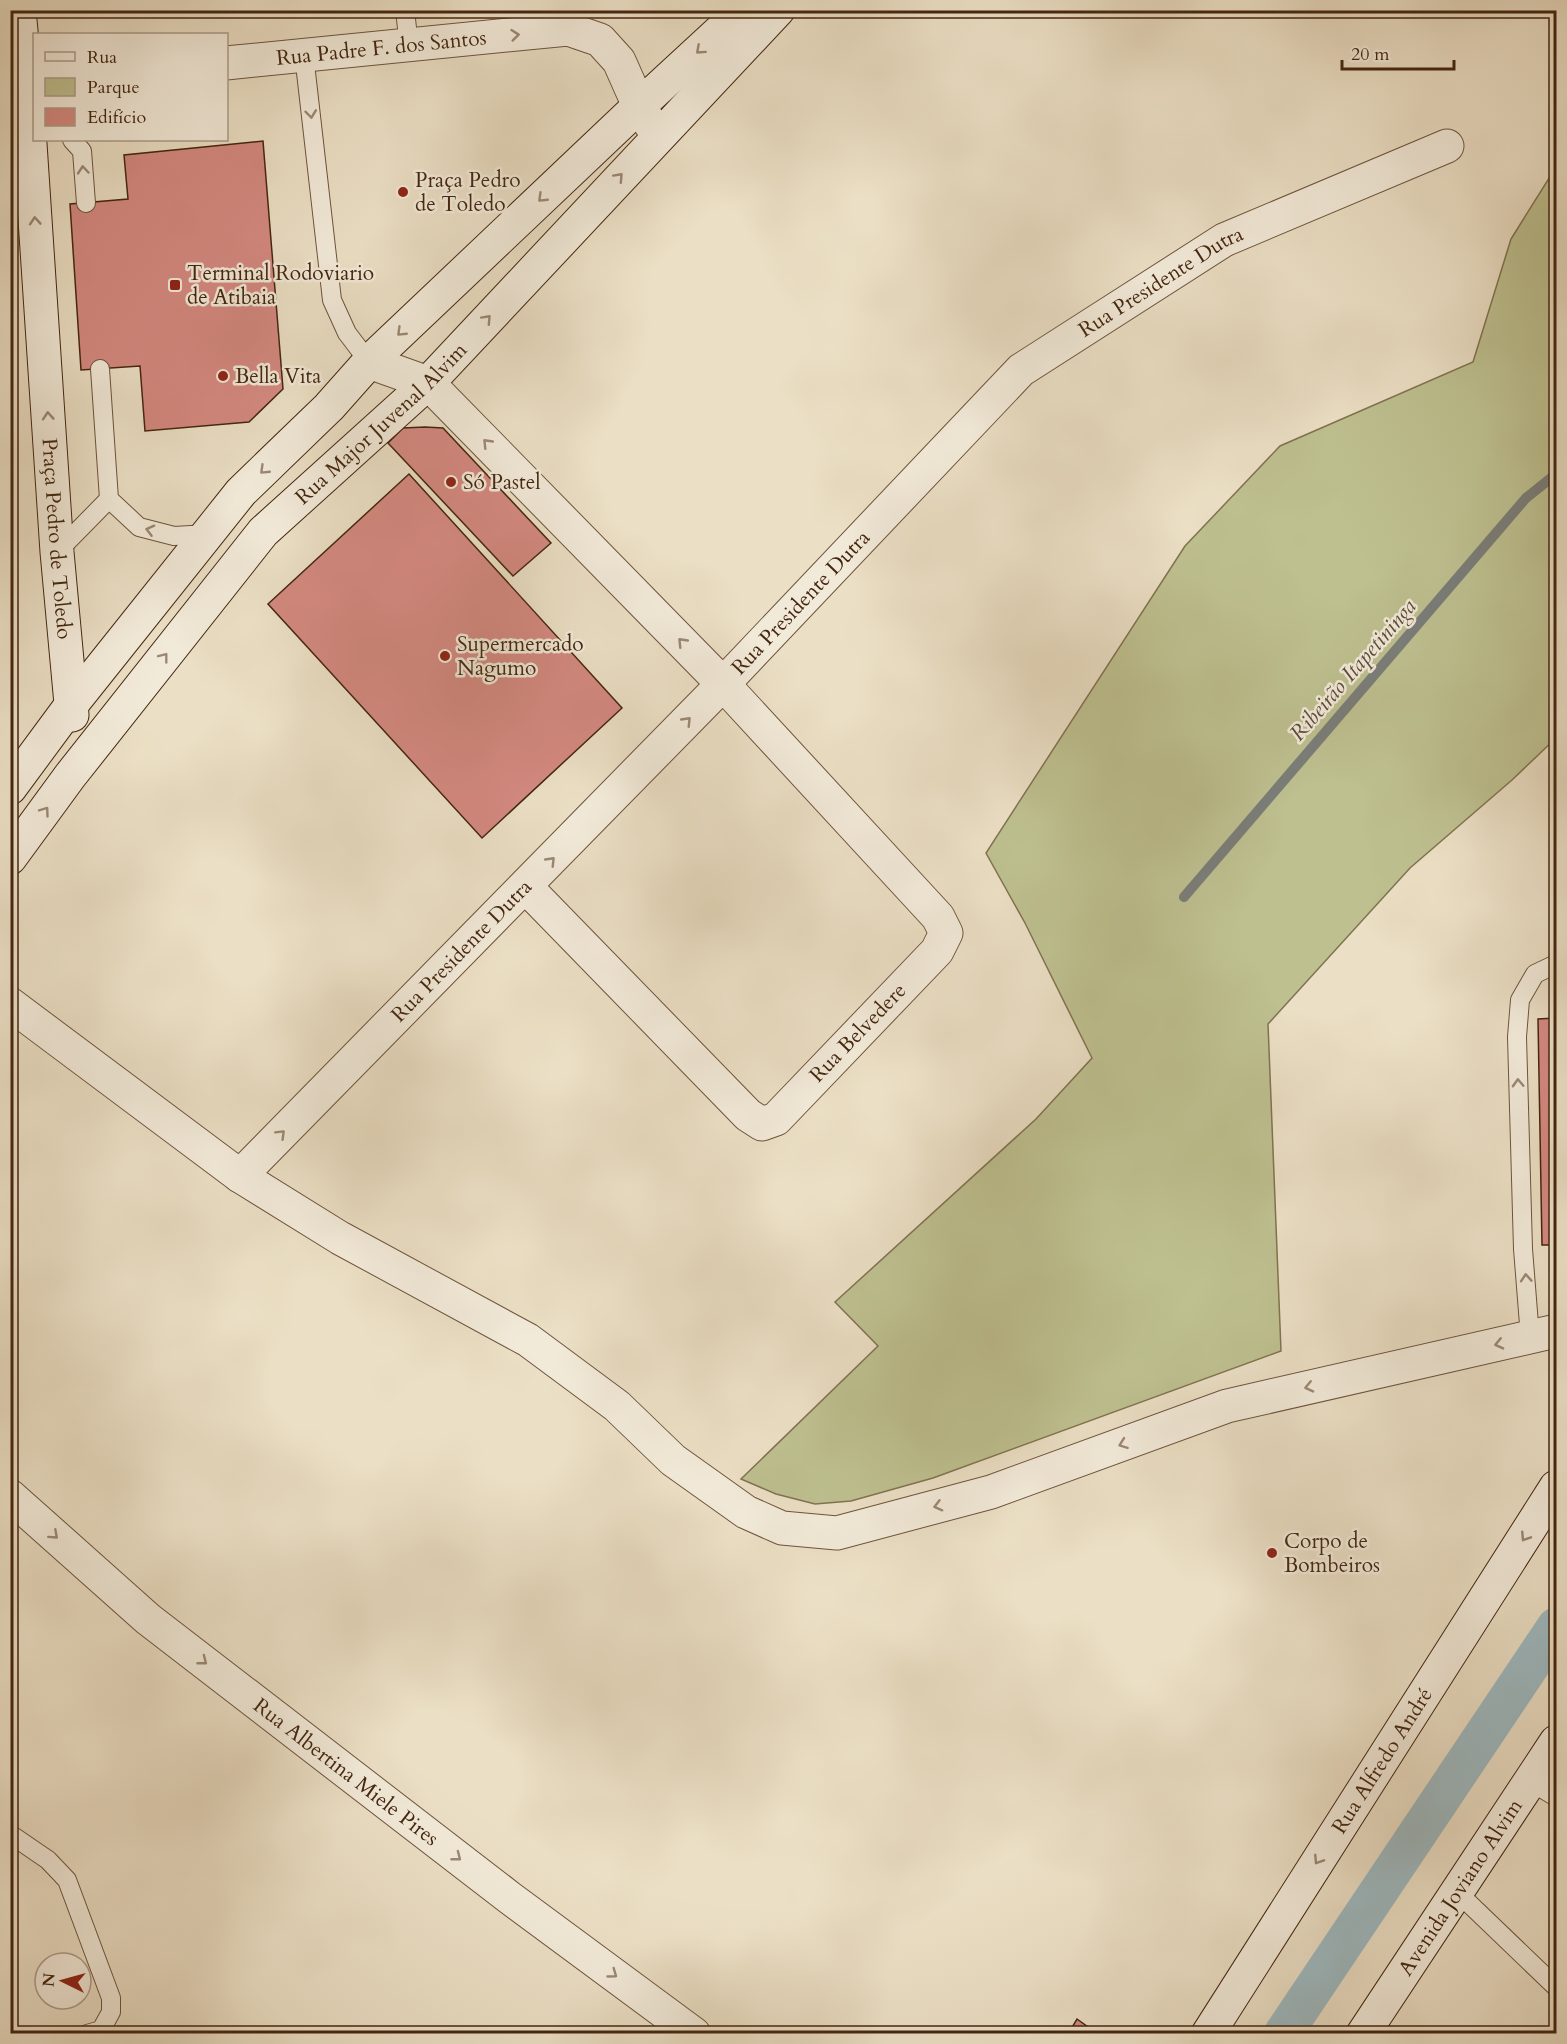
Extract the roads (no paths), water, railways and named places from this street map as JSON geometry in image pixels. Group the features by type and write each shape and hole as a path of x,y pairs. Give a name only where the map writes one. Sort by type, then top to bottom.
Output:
{"street":[{"name":"Praça Pedro de Toledo","path":"19,10 57,552 72,704 70,776"},
{"name":"Rua Major Juvenal Alvim","path":"10,788 72,704 241,492 329,407 369,362 743,10"},
{"name":"Rua Major Juvenal Alvim","path":"10,858 70,776 263,532 428,383 778,10"},
{"name":"Rua Padre F. dos Santos","path":"228,63 568,29 600,40 619,60 639,106 658,136"},
{"name":"Rua Presidente Dutra","path":"240,1176 723,684 1021,370 1224,240 1447,146"},
{"path":"369,362 428,383 723,684"},
{"name":"Rua Belvedere","path":"526,887 748,1115 762,1124 776,1119 937,951 946,933 938,917 723,684"},
{"path":"10,1004 240,1176 340,1238 528,1340 617,1406 673,1460 746,1512 782,1528 837,1533 991,1492 1227,1406 1543,1334"},
{"name":"Rua Alfredo André","path":"1208,2034 1557,1487"},
{"name":"Rua Albertina Miele Pires","path":"10,1496 148,1619 510,1898 694,2034"},
{"name":"Avenida Joviano Alvim","path":"1363,2034 1456,1892 1544,1789 1557,1742"}],"lane":[{"path":"405,10 408,46"},
{"path":"304,56 332,300 347,333 369,362"},
{"path":"73,141 82,151 86,203"},
{"path":"100,369 110,499 139,527 174,536 208,534"},
{"path":"57,552 110,499"},
{"path":"1543,1334 1523,1249 1517,1037 1520,1000 1535,974 1557,964"},
{"path":"10,1834 48,1860 67,1880 111,1998 111,2012 100,2030 87,2034"},
{"path":"1456,1892 1557,1987"}],"waterway":[{"name":"Ribeirão Itapetininga","path":"1184,897 1526,498 1556,474"},
{"path":"1283,2034 1556,1627"}],"place":[{"name":"Praça Pedro de Toledo","path":"403,192"},
{"name":"Terminal Rodoviario de Atibaia","path":"175,285"},
{"name":"Bella Vita","path":"223,376"},
{"name":"Só Pastel","path":"451,482"},
{"name":"Supermercado Nagumo","path":"445,656"},
{"name":"Corpo de Bombeiros","path":"1272,1553"}]}
